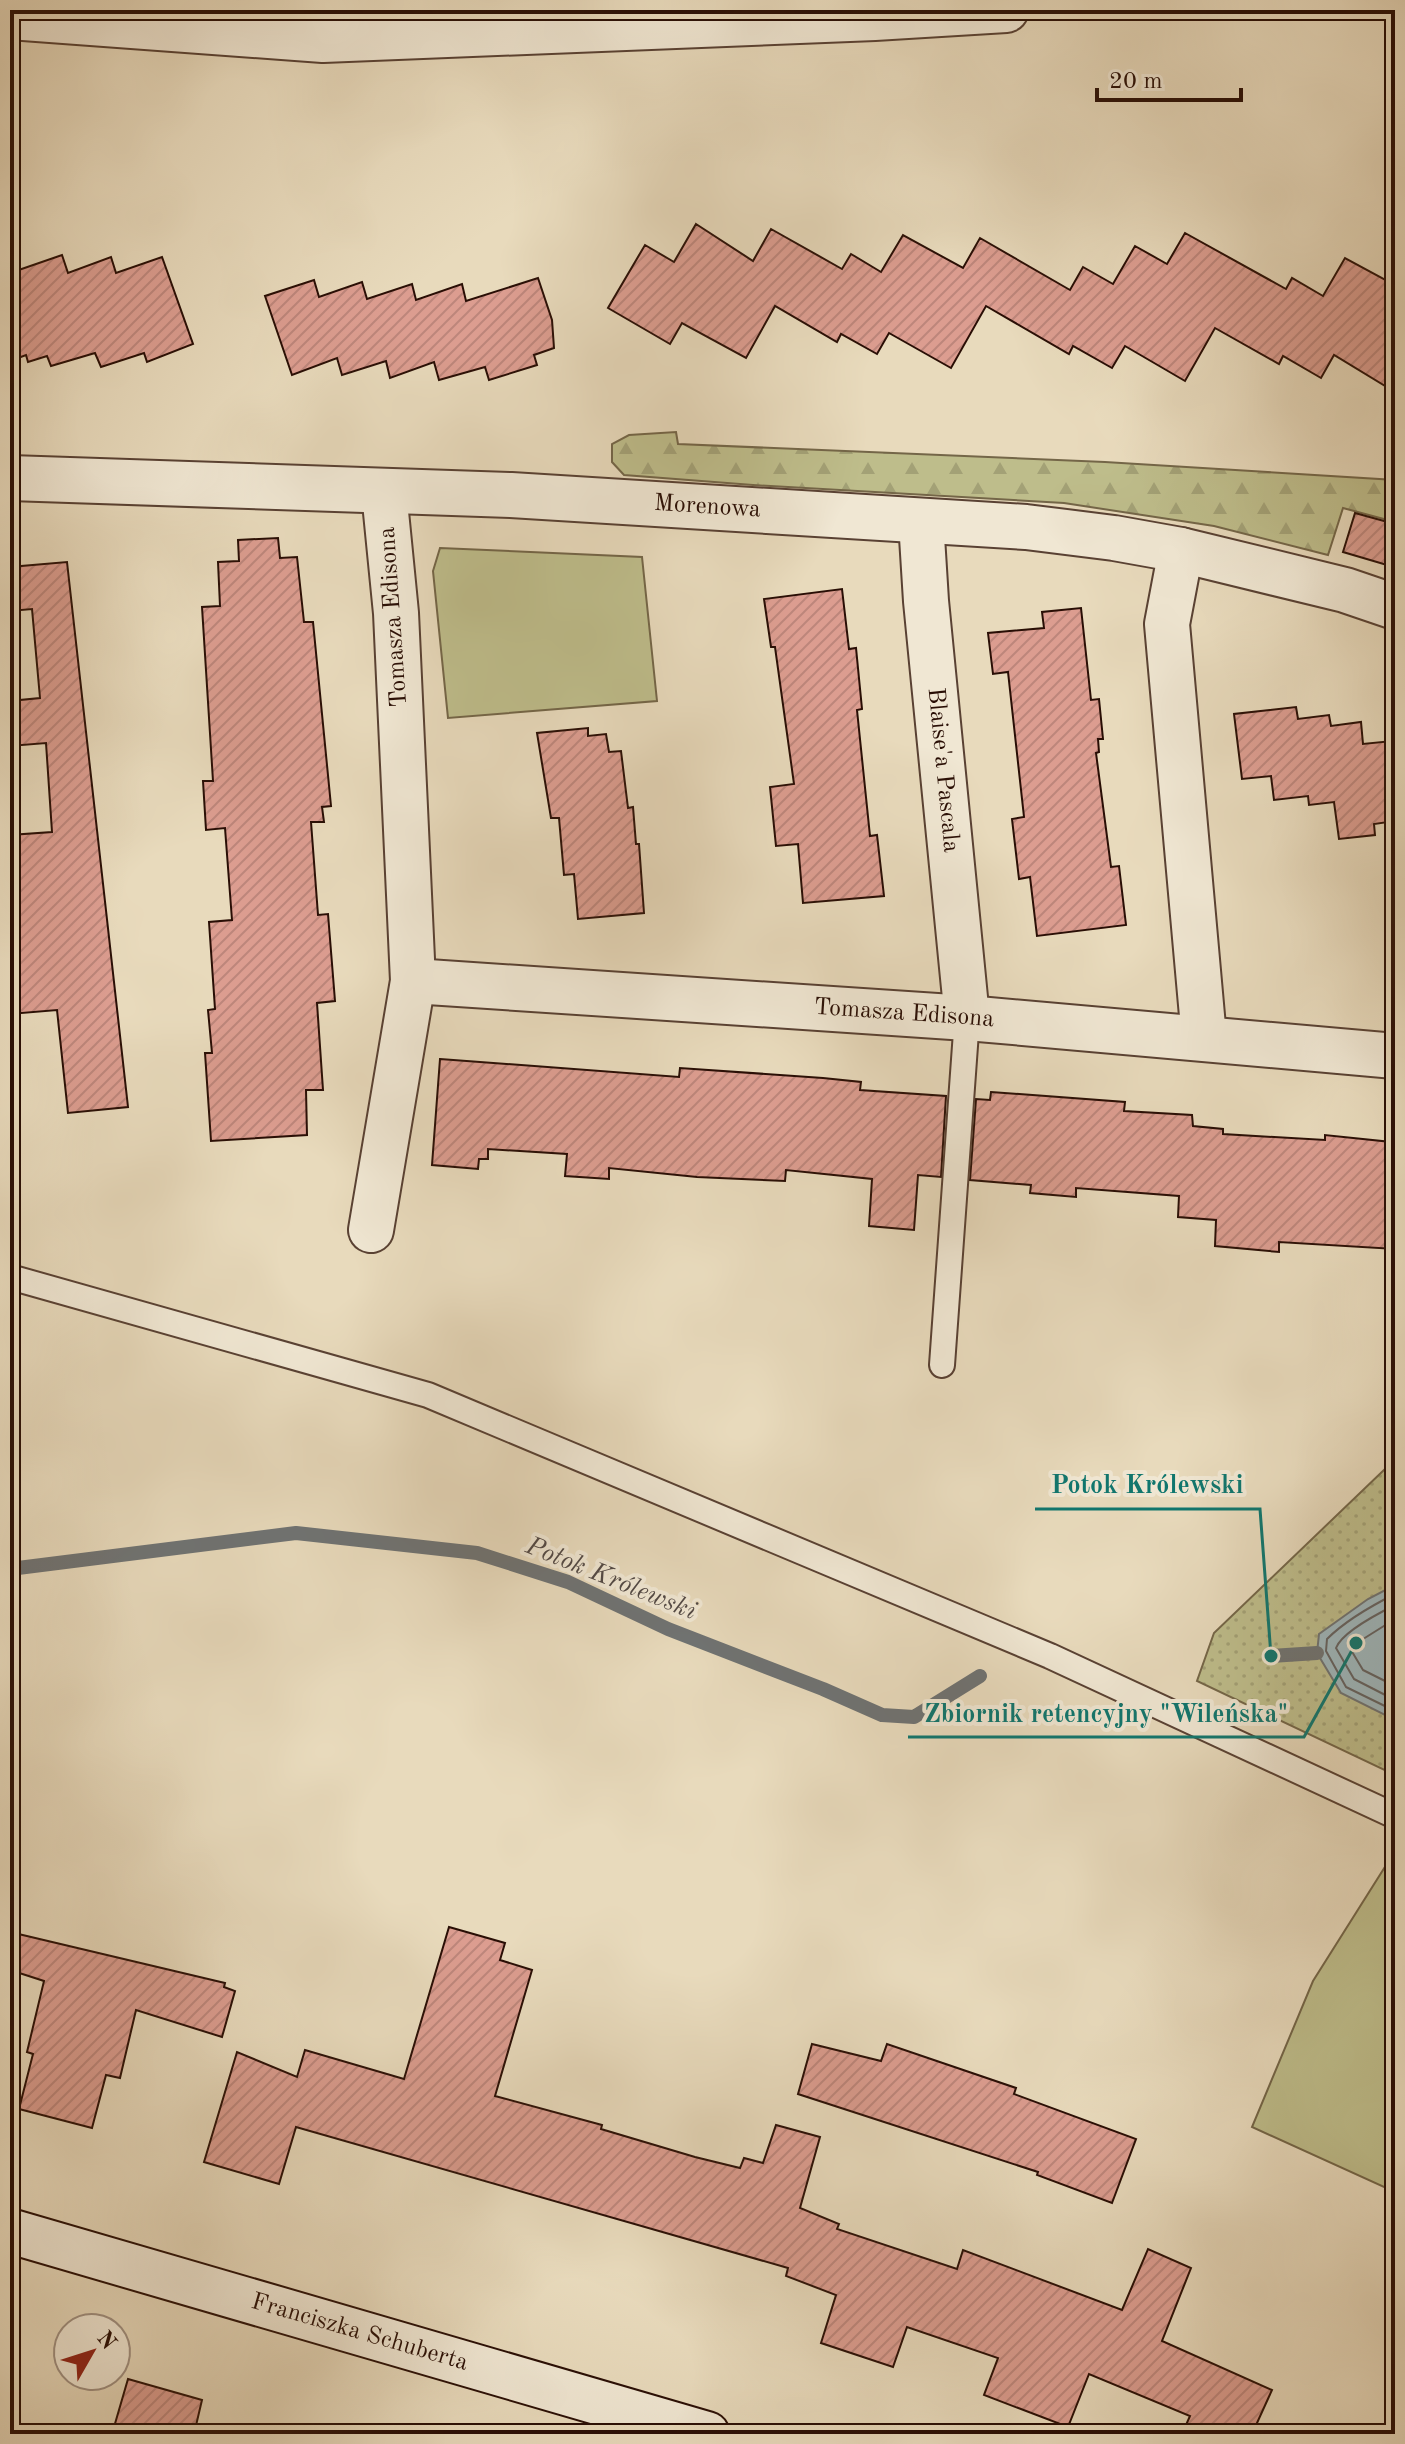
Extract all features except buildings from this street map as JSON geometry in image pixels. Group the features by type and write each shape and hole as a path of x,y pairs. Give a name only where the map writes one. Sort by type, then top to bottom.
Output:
{"street":[{"path":"10,17 319,25 844,20 1006,10"},
{"name":"Morenowa","path":"10,478 511,495 1026,527 1181,550 1345,590 1395,607"},
{"name":"Tomasza Edisona","path":"371,1230 413,981 396,613 384,492"},
{"name":"Blaise'a Pascala","path":"921,521 967,1018"},
{"path":"1181,550 1167,624 1204,1038"},
{"name":"Tomasza Edisona","path":"413,981 967,1018 1395,1056"},
{"name":"Franciszka Schuberta","path":"10,2231 707,2434"}],"lane":[{"path":"942,1365 967,1018"},
{"path":"10,1277 428,1395 1050,1656 1395,1816"}],"green space":[{"path":"676,432 678,444 1105,462 1395,480 1395,522 1343,508 1328,555 1214,526 1064,503 624,475 612,462 612,444 629,435"},
{"path":"440,548 642,557 657,701 448,718 433,571"},
{"path":"1395,1468 1395,1775 1197,1681 1214,1633 1385,1469"},
{"path":"1395,1851 1395,2192 1252,2127 1313,1981"}],"water":[{"path":"1395,1585 1395,1720 1341,1693 1317,1653 1319,1634 1368,1599"}],"waterway":[{"name":"Potok Królewski","path":"10,1569 296,1533 477,1553 568,1582 668,1629 882,1715 914,1717 980,1676"},
{"name":"Potok Królewski","path":"1271,1656 1317,1653"}],"place":[{"name":"Zbiornik retencyjny \"Wileńska\"","path":"1356,1643"},
{"name":"Potok Królewski","path":"1271,1656"}]}
